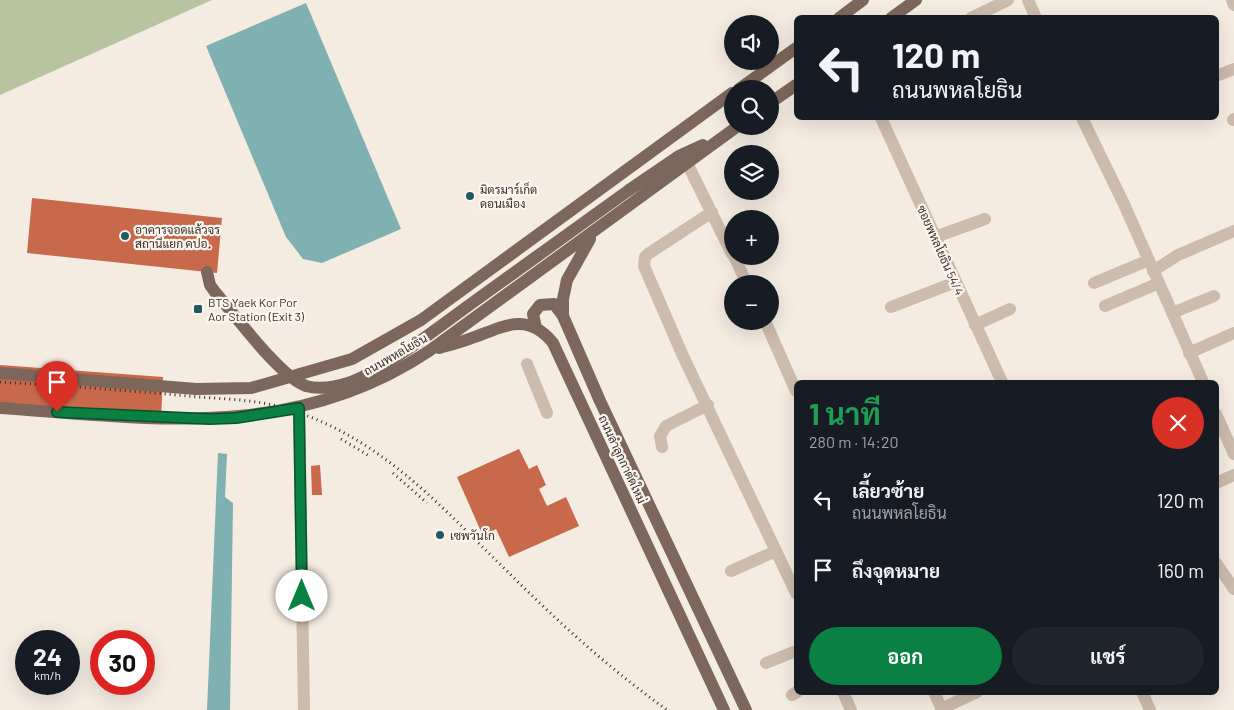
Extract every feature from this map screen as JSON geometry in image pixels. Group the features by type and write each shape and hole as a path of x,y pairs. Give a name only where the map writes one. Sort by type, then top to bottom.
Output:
{"main road":[{"path":"843,15 863,0"},
{"path":"895,15 916,0"},
{"path":"752,80 794,49"},
{"path":"779,97 794,86"},
{"name":"ถนนพหลโยธิน","path":"0,374 196,389 251,388 352,359 421,320 724,99"},
{"path":"207,272 210,285 215,292 280,369 294,381 309,387 346,384 361,377 416,343 679,156 724,134"},
{"name":"ถนนพหลโยธิน","path":"0,408 114,416 201,419 236,418 299,408 362,389 391,375 429,351 726,135"},
{"name":"ถนนลำลูกกาตัดใหม่","path":"594,232 573,266 567,280 563,299 563,316 600,401 746,710"},
{"path":"429,351 511,324 521,324 536,328 533,314 540,305 554,304 563,316"},
{"name":"ถนนลำลูกกาตัดใหม่","path":"536,328 553,343 724,710"}],"street":[{"path":"977,15 1008,0"},
{"path":"1028,0 1035,15"},
{"path":"1232,0 1234,4"},
{"path":"1219,75 1234,69"},
{"name":"ซอยพหลโยธิน 54/4","path":"882,120 1001,380"},
{"path":"1083,120 1154,271 1202,380"},
{"path":"687,163 724,237"},
{"path":"712,212 648,254 644,262 646,274 794,589"},
{"path":"935,237 985,218"},
{"path":"1105,306 1178,255 1234,231"},
{"path":"1094,283 1154,271"},
{"path":"891,307 956,282"},
{"path":"1172,313 1214,296"},
{"path":"975,325 1010,309"},
{"path":"769,330 794,386"},
{"path":"1190,353 1234,333"},
{"path":"527,364 547,413"},
{"path":"662,447 660,436 666,426 708,405"},
{"path":"299,408 304,710"},
{"path":"1219,421 1234,454"},
{"path":"1219,482 1234,475"},
{"path":"731,571 776,551"},
{"path":"1219,567 1234,589"},
{"path":"766,663 794,651"},
{"path":"844,695 851,710"},
{"path":"935,695 942,709 971,695"},
{"path":"1143,695 1150,710"}],"green space":[{"path":"0,0 212,0 0,95"}],"water":[{"path":"306,3 401,229 322,263 303,259 286,237 206,46"},
{"path":"218,453 227,454 225,497 233,503 230,710 207,710"}],"building":[{"name":"อาคารจอดแล้วจร สถานีแยก คปอ.","path":"32,198 222,218 217,273 27,253"},
{"path":"0,365 163,377 161,418 0,406"},
{"path":"519,449 529,469 537,465 546,485 539,489 547,506 566,497 579,526 509,557 496,529 483,536 457,477"},
{"path":"320,465 322,495 312,495 311,466"}],"railway":[{"path":"0,382 251,401 288,409 322,422 353,438 381,456 408,477 458,522 565,627 605,662 667,710"},
{"path":"341,439 371,457"},
{"path":"393,473 427,503"}],"place":[{"name":"มิตรมาร์เก็ต ดอนเมือง","path":"470,196"},
{"name":"อาคารจอดแล้วจร สถานีแยก คปอ.","path":"125,236"},
{"name":"BTS Yaek Kor Por Aor Station (Exit 3)","path":"198,309"},
{"name":"เซพวันโก","path":"440,535"}],"route":[{"path":"57,412 168,419 210,419 236,418 299,408 302,596"}]}
